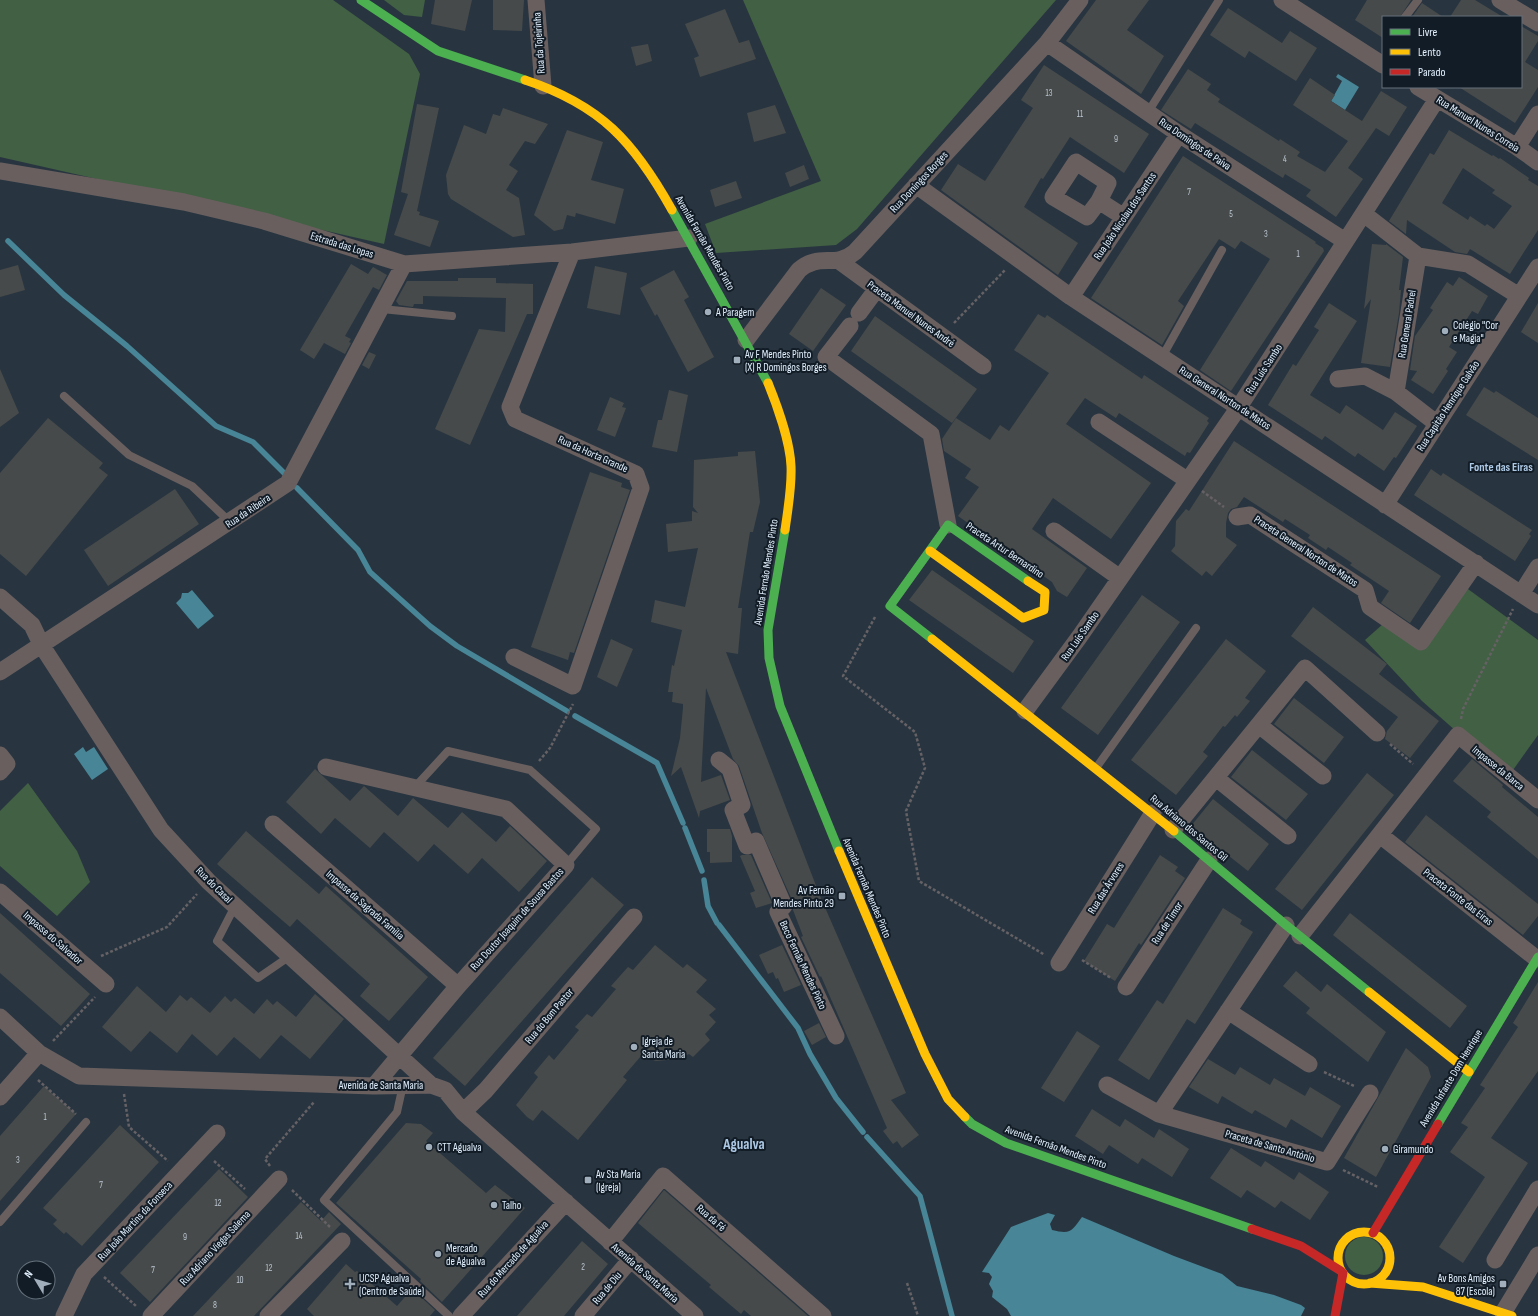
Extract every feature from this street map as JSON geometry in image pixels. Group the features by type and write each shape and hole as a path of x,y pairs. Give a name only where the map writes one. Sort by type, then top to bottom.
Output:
{"main road":[{"name":"Avenida Fernão Mendes Pinto","path":"361,0 438,51 542,86 576,101 604,119 626,140 660,188 766,377 778,408 791,464 791,491 768,630 769,658 776,691 780,706 854,888 925,1054 948,1099 972,1124 1006,1143 1301,1246 1342,1272"},
{"name":"Praceta Artur Bernardino","path":"890,606 948,525 1045,592 1044,610 1023,618 930,551"},
{"name":"Rua Adriano dos Santos Gil","path":"890,606 1026,711 1095,768 1153,813 1286,925 1469,1072"},
{"name":"Avenida Infante Dom Henrique","path":"1373,1233 1537,958"},
{"path":"1336,1238 1358,1232 1373,1233 1386,1244 1390,1256 1400,1266"},
{"path":"1351,1235 1345,1240 1338,1253 1338,1262 1342,1272 1353,1282 1423,1287 1508,1314"},
{"path":"1301,1246 1315,1242"},
{"path":"1336,1316 1350,1296 1366,1284 1384,1275 1388,1268 1390,1256"},
{"path":"1336,1316 1342,1272"},
{"path":"1412,1276 1423,1287"}],"street":[{"name":"Rua da Tojeirinha","path":"536,0 542,86"},
{"name":"Rua Domingos Borges","path":"839,261 855,252 1047,43 1080,0"},
{"path":"1282,0 1382,61"},
{"path":"1500,0 1538,23"},
{"name":"Rua Domingos de Paiva","path":"1047,43 1179,134 1345,241"},
{"name":"Rua Manuel Nunes Correia","path":"1420,88 1517,147 1538,162"},
{"name":"Rua Luís Sambo","path":"1026,711 1239,407 1437,99"},
{"path":"1517,147 1538,114"},
{"name":"Rua João Nicolau dos Santos","path":"1071,298 1179,134"},
{"name":"Estrada das Lopas","path":"0,171 206,207 264,221 404,264 572,252 689,238"},
{"name":"Rua General Norton de Matos","path":"916,185 1071,298 1239,407 1538,605"},
{"path":"1099,200 1124,217"},
{"path":"1364,214 1418,256 1468,264 1519,296"},
{"name":"Rua da Horta Grande","path":"514,657 573,686 641,488 636,474 515,419 510,407 572,252"},
{"name":"Rua General Padrel","path":"1396,392 1418,256"},
{"path":"746,340 799,270 808,263 824,260 839,261"},
{"name":"Praceta Manuel Nunes André","path":"839,261 876,290 983,366"},
{"name":"Rua da Ribeira","path":"0,672 288,484 382,309 404,264"},
{"name":"Rua Capitão Henrique Galvão","path":"1385,505 1436,423 1538,267"},
{"path":"876,290 826,357 931,434 948,525"},
{"path":"1338,379 1365,376 1396,392 1436,423"},
{"path":"1098,422 1187,480"},
{"name":"Praceta General Norton de Matos","path":"1237,517 1250,515 1365,590 1370,607 1421,642 1476,563"},
{"path":"1054,531 1120,578"},
{"path":"1521,594 1538,567"},
{"name":"Rua do Casal","path":"0,597 32,625 42,646 161,830 209,882 431,1085"},
{"path":"1173,830 1305,668 1378,733"},
{"path":"1259,725 1323,776"},
{"path":"1300,936 1458,735"},
{"name":"Impasse da Barca","path":"1458,735 1538,800"},
{"path":"0,755 7,764 0,772"},
{"name":"Beco Fernão Mendes Pinto","path":"719,760 730,769 742,805 733,810 747,846 756,842 784,906 778,912 836,1036"},
{"name":"Rua Doutor Joaquim de Sousa Bastos","path":"326,767 506,808 566,865 458,986 374,1086"},
{"path":"1216,778 1288,836"},
{"name":"Rua das Árvores","path":"1063,957 1153,813"},
{"name":"Impasse da Sagrada Família","path":"273,824 458,986"},
{"name":"Praceta Fonte das Eiras","path":"1380,836 1537,958"},
{"name":"Rua de Timor","path":"1126,987 1209,860"},
{"name":"Impasse do Salvador","path":"0,892 82,964 101,990"},
{"name":"Rua do Bom Pastor","path":"463,1112 486,1090 634,917"},
{"path":"1159,1114 1286,925"},
{"path":"1228,1011 1309,1064"},
{"name":"Avenida de Santa Maria","path":"0,1017 39,1053 79,1076 374,1086 431,1085 445,1090 463,1112 695,1316"},
{"path":"0,1097 39,1053"},
{"name":"Praceta de Santo António","path":"1108,1085 1159,1114 1327,1162 1370,1093"},
{"name":"Rua João Martins da Fonseca","path":"64,1316 84,1274 217,1133"},
{"name":"Rua da Fé","path":"610,1242 663,1176 822,1316"},
{"name":"Rua Adriano Viegas Salema","path":"146,1314 279,1179"},
{"path":"1495,1260 1538,1189"},
{"name":"Rua do Mercado de Agualva","path":"461,1316 566,1202"},
{"path":"274,1314 342,1241"},
{"path":"1508,1314 1538,1255"},
{"name":"Rua de Diu","path":"583,1316 631,1259"}],"lane":[{"path":"1148,112 1219,0"},
{"path":"1407,16 1418,0"},
{"path":"1162,357 1222,250"},
{"path":"382,309 452,316"},
{"path":"64,396 129,455 192,486 231,522"},
{"path":"1095,768 1196,628"},
{"path":"414,787 448,751 530,770 596,829 566,865"},
{"path":"235,906 217,941 258,978 290,956"},
{"path":"403,1085 397,1112 324,1200 449,1316"},
{"path":"0,1222 86,1122"}],"path":[{"path":"941,336 1017,258"},
{"path":"1187,480 1237,517"},
{"path":"1458,735 1464,709 1521,594"},
{"path":"890,606 874,618 843,676 914,732 925,768 906,811 919,881 1063,957 1126,987"},
{"path":"550,748 573,704"},
{"path":"1378,733 1427,776"},
{"path":"82,964 167,927 209,882"},
{"path":"66,1029 101,990"},
{"path":"1309,1064 1370,1093"},
{"path":"25,1069 86,1122"},
{"path":"121,1078 129,1127 181,1172"},
{"path":"329,1084 265,1159 279,1179 342,1241"},
{"path":"202,1150 258,1202"},
{"path":"1327,1162 1395,1195"},
{"path":"1472,1302 1495,1260"},
{"path":"92,1266 146,1314"},
{"path":"907,1283 918,1316"}],"green space":[{"path":"0,0 333,0 409,54 420,74 384,244 0,157"},
{"path":"384,0 425,0 422,17 404,15"},
{"path":"743,0 1056,0 857,229 836,245 716,253 705,224 821,181"},
{"path":"1461,584 1538,640 1538,735 1508,777 1422,701 1365,640 1383,624 1421,642"},
{"path":"28,783 77,851 90,882 57,916 0,866 0,811"},
{"path":"1364,1237 1377,1243 1383,1256 1377,1269 1364,1275 1351,1269 1345,1256 1351,1243"}],"water":[{"path":"1338,74 1359,87 1345,110 1331,101 1342,81 1336,77"},
{"path":"192,590 214,616 198,629 176,603 181,598 182,593 188,593"},
{"path":"83,747 86,752 94,747 108,769 92,780 74,754"},
{"path":"1048,1213 1055,1215 1050,1224 1052,1230 1068,1232 1082,1217 1174,1256 1222,1274 1237,1286 1274,1295 1301,1305 1305,1308 1301,1316 1011,1316 1007,1309 992,1297 993,1291 989,1284 992,1277 989,1273 982,1272 1011,1227"}],"building":[{"path":"435,0 472,0 465,31 431,24"},
{"path":"493,0 524,0 522,31 493,30"},
{"path":"1096,0 1149,0 1127,30 1164,56 1141,94 1066,41"},
{"path":"1367,0 1411,0 1401,16 1382,16 1382,37 1355,20"},
{"path":"1461,0 1475,0 1501,16 1451,16"},
{"path":"1422,3 1442,16 1413,16"},
{"path":"1228,8 1282,43 1290,31 1317,48 1296,81 1249,51 1245,58 1210,35"},
{"path":"725,9 739,43 749,40 756,59 700,77 694,58 699,56 685,24"},
{"path":"1522,27 1538,36 1538,41 1525,62 1538,70 1538,87 1515,123 1461,88 1522,88"},
{"path":"648,44 652,61 636,66 631,47"},
{"path":"1044,65 1149,134 1124,173 1070,137 1043,179 1041,178 1024,207 1078,243 1058,275 941,190 958,164 985,181 1033,108 1021,100"},
{"path":"1188,69 1211,84 1207,90 1220,99 1218,102 1279,141 1280,139 1300,152 1297,156 1325,172 1348,141 1293,105 1310,78 1335,95 1331,101 1362,121 1381,91 1407,107 1389,136 1376,128 1348,168 1363,179 1336,217 1306,196 1311,190 1285,174 1283,178 1195,123 1191,129 1161,110"},
{"path":"417,104 439,108 417,211 420,212 419,215 439,221 430,247 394,235 408,194 401,192"},
{"path":"775,105 786,133 754,142 747,113"},
{"path":"503,108 548,124 535,144 525,141 509,165 518,171 506,190 519,198 525,235 513,237 451,199 448,194 446,175 464,125 486,134 493,114 500,116"},
{"path":"567,130 603,142 591,180 624,189 615,224 576,213 575,217 567,215 563,229 554,231 534,215"},
{"path":"1449,130 1492,156 1493,155 1499,159 1500,158 1538,186 1538,230 1510,274 1470,249 1467,254 1455,252 1407,220 1406,234 1389,221 1430,153 1434,155","holes":["1463,168 1495,190 1492,193 1512,206 1494,229 1487,224 1485,226 1470,216 1468,220 1442,203"]},
{"path":"1183,156 1316,242 1315,243 1323,248 1324,251 1231,391 1200,370 1270,259 1241,241 1235,249 1219,239 1178,301 1184,306 1162,345 1091,298"},
{"path":"804,165 809,179 790,187 785,173"},
{"path":"736,181 742,198 715,207 710,190"},
{"path":"1372,244 1386,244 1403,257 1399,290 1401,290 1399,313 1390,367 1361,363 1371,299 1364,309"},
{"path":"351,264 368,274 373,267 387,275 379,290 373,287 345,336 351,339 349,342 351,343 345,354 324,343 314,359 300,350"},
{"path":"18,265 25,290 0,297 0,270"},
{"path":"595,266 627,273 620,315 587,308"},
{"path":"674,270 689,297 684,300 714,357 688,372 657,314 655,316 640,288"},
{"path":"1459,277 1488,296 1478,314 1472,311 1449,347 1457,352 1446,369 1448,371 1433,394 1411,380 1417,371 1410,370 1415,336 1433,310 1430,308 1447,282 1453,286"},
{"path":"458,278 496,278 496,283 533,284 533,314 527,314 470,445 435,429 479,329 505,332 506,298 423,296 423,304 414,304 413,307 399,305 396,301 407,281 458,281"},
{"path":"821,288 846,305 813,351 789,334"},
{"path":"1329,303 1357,321 1310,395 1340,414 1346,405 1383,430 1395,412 1417,426 1396,458 1394,457 1384,471 1358,453 1355,457 1325,436 1322,440 1268,405 1293,364 1296,366 1319,330 1314,327"},
{"path":"1538,303 1538,343 1521,332"},
{"path":"1038,314 1045,318 1047,315 1142,379 1144,375 1209,418 1207,421 1209,423 1190,453 1187,452 1185,456 1119,413 1116,418 1085,398 1066,424 1151,483 1111,539 1053,498 1032,529 1087,568 1067,597 1057,591 1052,582 958,516 979,487 965,478 971,469 944,451 942,439 956,418 990,440 1000,425 1009,431 1049,373 1014,350"},
{"path":"875,316 977,389 952,423 851,351"},
{"path":"369,352 376,355 369,369 362,365"},
{"path":"0,369 19,413 0,427"},
{"path":"1484,387 1494,393 1496,391 1538,418 1538,460 1466,415"},
{"path":"669,390 688,395 677,452 652,447 658,420 662,420"},
{"path":"610,397 624,403 622,407 626,408 615,437 597,430"},
{"path":"48,418 103,463 99,468 108,475 26,576 0,554 0,473"},
{"path":"1234,441 1441,576 1410,623 1381,603 1389,591 1350,565 1352,563 1328,547 1326,550 1308,538 1310,535 1285,519 1283,522 1244,497 1237,507 1231,509 1228,513 1226,523 1226,537 1237,545 1212,576 1206,571 1202,576 1171,551 1175,546 1176,521 1186,509 1189,511"},
{"path":"755,451 760,502 753,532 750,532 738,608 742,608 738,654 726,652 820,896 906,1093 891,1100 919,1135 902,1148 897,1141 893,1144 883,1131 887,1128 821,976 820,977 801,937 803,936 793,910 793,902 762,833 739,766 733,759 706,688 701,782 721,775 730,800 700,811 699,818 681,767 671,776 680,738 683,704 672,702 673,692 668,692 672,665 674,666 682,630 651,622 655,600 685,607 698,548 668,552 666,524 692,521 692,511 698,513 693,507 694,460 738,456 738,452"},
{"path":"1431,469 1441,476 1443,473 1532,530 1529,534 1531,536 1515,561 1414,495"},
{"path":"590,472 622,483 621,487 630,490 574,653 570,652 568,660 531,647"},
{"path":"175,489 199,524 108,586 84,550"},
{"path":"932,570 1034,641 1013,673 909,600"},
{"path":"1142,595 1180,622 1098,735 1061,708"},
{"path":"1313,607 1387,664 1379,674 1439,721 1410,758 1385,739 1387,731 1398,717 1291,636"},
{"path":"611,639 633,649 617,687 597,677"},
{"path":"1226,639 1266,671 1245,698 1250,701 1237,717 1235,715 1225,727 1223,726 1203,752 1208,756 1176,795 1131,760"},
{"path":"1294,698 1344,737 1324,763 1274,724"},
{"path":"1252,750 1308,794 1286,820 1231,777"},
{"path":"1472,759 1503,785 1502,787 1538,817 1538,859 1487,817 1491,812 1453,781"},
{"path":"315,769 350,801 364,786 398,816 413,798 448,828 462,812 496,842 510,826 547,861 519,892 482,858 468,874 434,844 418,862 384,832 370,848 335,818 321,834 286,802"},
{"path":"1367,773 1394,795 1302,910 1275,889"},
{"path":"1213,799 1269,844 1248,871 1191,826"},
{"path":"1426,815 1538,904 1538,916 1523,935 1405,842"},
{"path":"707,829 730,829 732,836 732,862 710,863 710,852 707,852"},
{"path":"246,831 319,894 326,886 428,977 389,1021 360,996 370,984 297,919 290,927 217,864"},
{"path":"751,855 772,903 756,908 750,893 755,891 740,856"},
{"path":"1160,855 1178,867 1175,871 1185,878 1141,945 1139,943 1115,981 1084,961 1107,924 1114,928"},
{"path":"592,877 624,905 465,1086 433,1058"},
{"path":"1223,908 1242,920 1240,924 1253,932 1195,1024 1187,1019 1149,1080 1118,1060 1157,1000 1163,1004"},
{"path":"0,913 90,994 61,1026 0,973"},
{"path":"1350,913 1467,1006 1450,1028 1333,935"},
{"name":"Igreja de Santa Maria","path":"655,945 683,968 687,964 707,980 696,992 716,1009 709,1015 716,1022 705,1034 710,1040 693,1057 689,1054 678,1059 656,1061 641,1056 623,1077 627,1080 578,1140 542,1110 533,1121 527,1117 516,1105 538,1077 534,1073 549,1055 554,1060 579,1030 575,1027 587,1014 592,1017 616,989 611,986 628,967 633,970"},
{"path":"782,945 801,985 784,992 778,978 776,979 773,972 768,974 759,955"},
{"path":"1296,971 1321,992 1327,984 1386,1032 1368,1062 1306,1013 1310,1008 1283,986"},
{"path":"1538,982 1538,1071 1491,1138 1528,1163 1463,1263 1439,1247 1485,1177 1450,1152 1468,1127 1461,1123 1485,1088 1480,1085 1518,1027 1513,1023"},
{"path":"137,986 166,1012 180,995 187,1001 191,997 210,1013 225,996 231,1002 235,998 254,1014 267,999 273,1005 277,1001 296,1017 315,994 344,1019 310,1059 281,1035 260,1059 234,1037 217,1056 192,1034 177,1053 150,1031 131,1052 102,1027"},
{"path":"819,1023 826,1037 812,1045 804,1031"},
{"path":"1077,1031 1100,1046 1064,1102 1041,1088"},
{"path":"1406,1048 1428,1067 1431,1077 1376,1177 1344,1158"},
{"path":"1208,1059 1235,1075 1240,1067 1270,1085 1274,1078 1305,1096 1310,1087 1341,1106 1322,1138 1291,1119 1286,1128 1255,1110 1252,1114 1222,1096 1218,1104 1189,1087"},
{"path":"44,1086 76,1114 0,1201 0,1136"},
{"path":"1092,1109 1120,1127 1125,1119 1154,1138 1159,1129 1189,1149 1172,1177 1142,1158 1138,1164 1109,1145 1103,1154 1075,1136"},
{"name":"Mercado de Agualva","path":"406,1123 421,1124 433,1133 426,1141 486,1193 495,1185 525,1208 442,1302 420,1281 421,1279 336,1203"},
{"path":"120,1125 159,1162 82,1246 66,1232 64,1234 53,1224 57,1220 43,1208"},
{"path":"1231,1148 1261,1167 1265,1161 1294,1180 1299,1172 1329,1192 1310,1220 1281,1201 1275,1208 1247,1190 1241,1198 1210,1178"},
{"path":"219,1169 248,1197 150,1302 120,1273"},
{"path":"664,1190 808,1316 751,1316 744,1310 741,1314 709,1287 711,1285 638,1223"},
{"path":"301,1202 321,1221 329,1212 341,1224 254,1316 193,1316"},
{"path":"582,1241 608,1264 564,1316 517,1316"},
{"name":"UCSP Agualva (Centro de Saúde)","path":"346,1264 355,1272 357,1271 397,1306 412,1289 435,1310 430,1316 314,1316 307,1309"}],"waterway":[{"path":"8,241 64,295 127,346 216,426 253,442 288,477"},
{"path":"297,488 358,550 370,572 430,626 457,646 567,711"},
{"path":"575,716 657,763 683,823"},
{"path":"685,828 702,871"},
{"path":"704,880 708,906 717,923"},
{"path":"719,925 798,1028 810,1054 836,1098 863,1132"},
{"path":"867,1137 920,1196 952,1316"}],"traffic: fast":[{"path":"361,0 438,51 525,80"},
{"path":"672,210 768,383"},
{"path":"932,639 890,606 948,525 1028,581"},
{"path":"785,530 768,630 769,658 780,706 839,851"},
{"path":"1174,831 1369,992"},
{"path":"1438,1124 1538,957"},
{"path":"965,1117 972,1124 1006,1143 1252,1229"}],"traffic: slow":[{"path":"525,80 552,90 575,101 595,114 613,129 644,165 672,210"},
{"path":"768,383 782,424 790,456 790,498 785,530"},
{"path":"930,551 1023,618 1044,610 1045,592 1028,581"},
{"path":"932,639 1174,831"},
{"path":"839,851 925,1054 948,1099 965,1117"},
{"path":"1369,992 1469,1072"},
{"path":"1359,1232 1369,1232 1378,1236 1386,1244 1390,1253 1390,1258 1390,1263 1386,1272 1378,1280 1369,1284 1359,1284 1350,1280 1342,1272 1338,1263 1338,1253 1342,1244 1350,1236 1359,1232"},
{"path":"1370,1283 1423,1287 1512,1316"}],"traffic: jam":[{"path":"1373,1233 1438,1124"},
{"path":"1252,1229 1301,1246 1341,1271"},
{"path":"1335,1316 1343,1273"}],"place":[{"name":"A Paragem","path":"708,312"},
{"name":"Colégio \"Cor e Magia\"","path":"1445,331"},
{"name":"Av F Mendes Pinto (X) R Domingos Borges","path":"737,360"},
{"name":"Av Fernão Mendes Pinto 29","path":"842,896"},
{"name":"Igreja de Santa Maria","path":"634,1047"},
{"name":"CTT Agualva","path":"429,1147"},
{"name":"Giramundo","path":"1385,1149"},
{"name":"Av Sta Maria (Igreja)","path":"588,1180"},
{"name":"Talho","path":"494,1205"},
{"name":"Mercado de Agualva","path":"438,1254"},
{"name":"UCSP Agualva (Centro de Saúde)","path":"350,1284"},
{"name":"Av Bons Amigos 87 (Escola)","path":"1503,1284"}],"district":[{"name":"Fonte das Eiras","path":"1501,467"},
{"name":"Agualva","path":"744,1144"}]}
